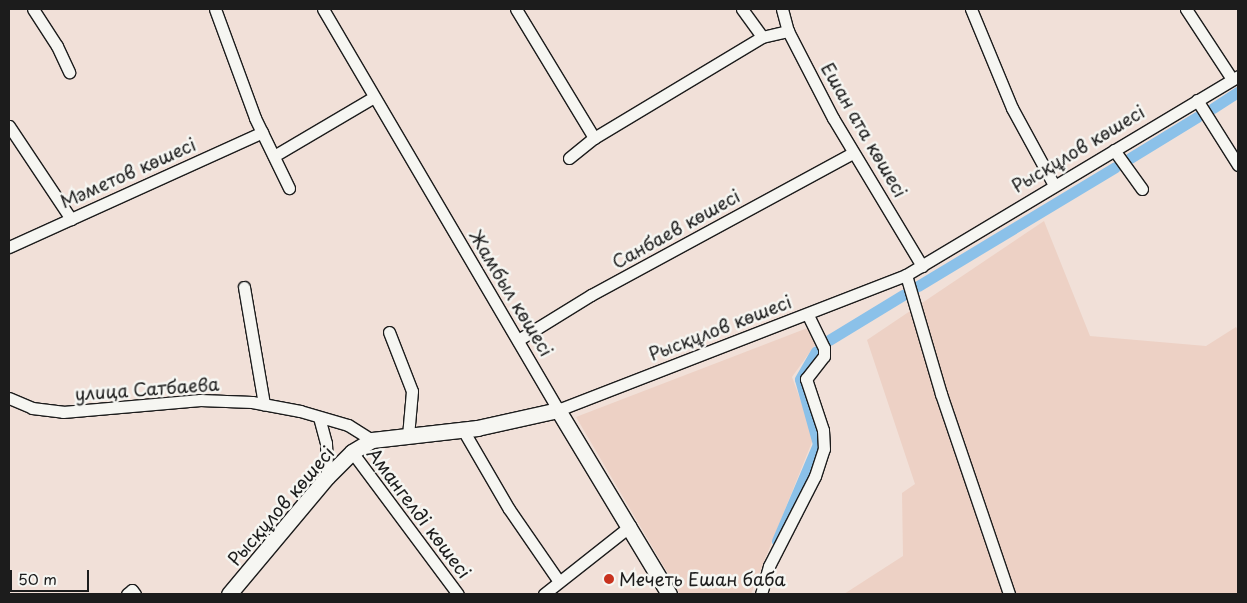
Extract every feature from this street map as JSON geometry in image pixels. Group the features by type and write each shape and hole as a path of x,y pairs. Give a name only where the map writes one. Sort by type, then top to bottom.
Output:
{"main road":[{"name":"Рысқұлов көшесі","path":"229,594 327,477 352,452 372,440 463,430 558,410"},
{"name":"Жамбыл көшесі","path":"558,410 630,526 668,594"}],"street":[{"path":"32,9 58,46 70,72"},
{"path":"215,9 262,132 290,188"},
{"name":"Жамбыл көшесі","path":"323,9 558,410"},
{"path":"516,9 594,138"},
{"path":"742,9 762,37"},
{"name":"Ешан ата көшесі","path":"782,9 788,31 853,153 922,266"},
{"path":"970,9 1012,108 1054,185"},
{"path":"1186,9 1235,77"},
{"path":"569,158 594,138 762,37 788,31"},
{"name":"Рысқұлов көшесі","path":"558,410 808,315 906,275 1235,77"},
{"path":"274,156 374,97"},
{"path":"1197,100 1238,165"},
{"path":"9,126 71,219"},
{"name":"Мәметов көшесі","path":"10,243 71,219 262,132"},
{"path":"1114,150 1142,189"},
{"name":"Санбаев көшесі","path":"518,340 591,295 853,153"},
{"path":"906,275 944,403 1009,594"},
{"path":"244,287 264,404"},
{"path":"761,594 769,566 800,508 824,449 823,430 806,380 824,356 824,348 808,315"},
{"path":"389,332 412,391 408,436"},
{"name":"улица Сатбаева","path":"9,398 32,408 63,412 200,400 264,404 348,425 372,440"},
{"path":"319,417 326,443 327,477"},
{"path":"463,430 513,516 558,580"},
{"name":"Амангелді көшесі","path":"352,452 458,594"},
{"path":"544,594 558,580 630,526"},
{"path":"127,594 132,590 135,594"}],"shaded area":[{"path":"1044,221 1090,336 1206,346 1236,327 1238,330 1238,594 844,594 903,556 902,493 915,484 867,340"},
{"path":"810,327 815,345 792,377 814,437 751,594 680,594 576,417"}],"waterway":[{"path":"1213,108 1238,92"},
{"path":"1130,158 1197,117"},
{"path":"918,286 1115,167"},
{"path":"829,340 903,295"},
{"path":"777,541 818,444 800,379 816,351"}],"place":[{"name":"Мечеть Ешан баба","path":"609,579"}]}
